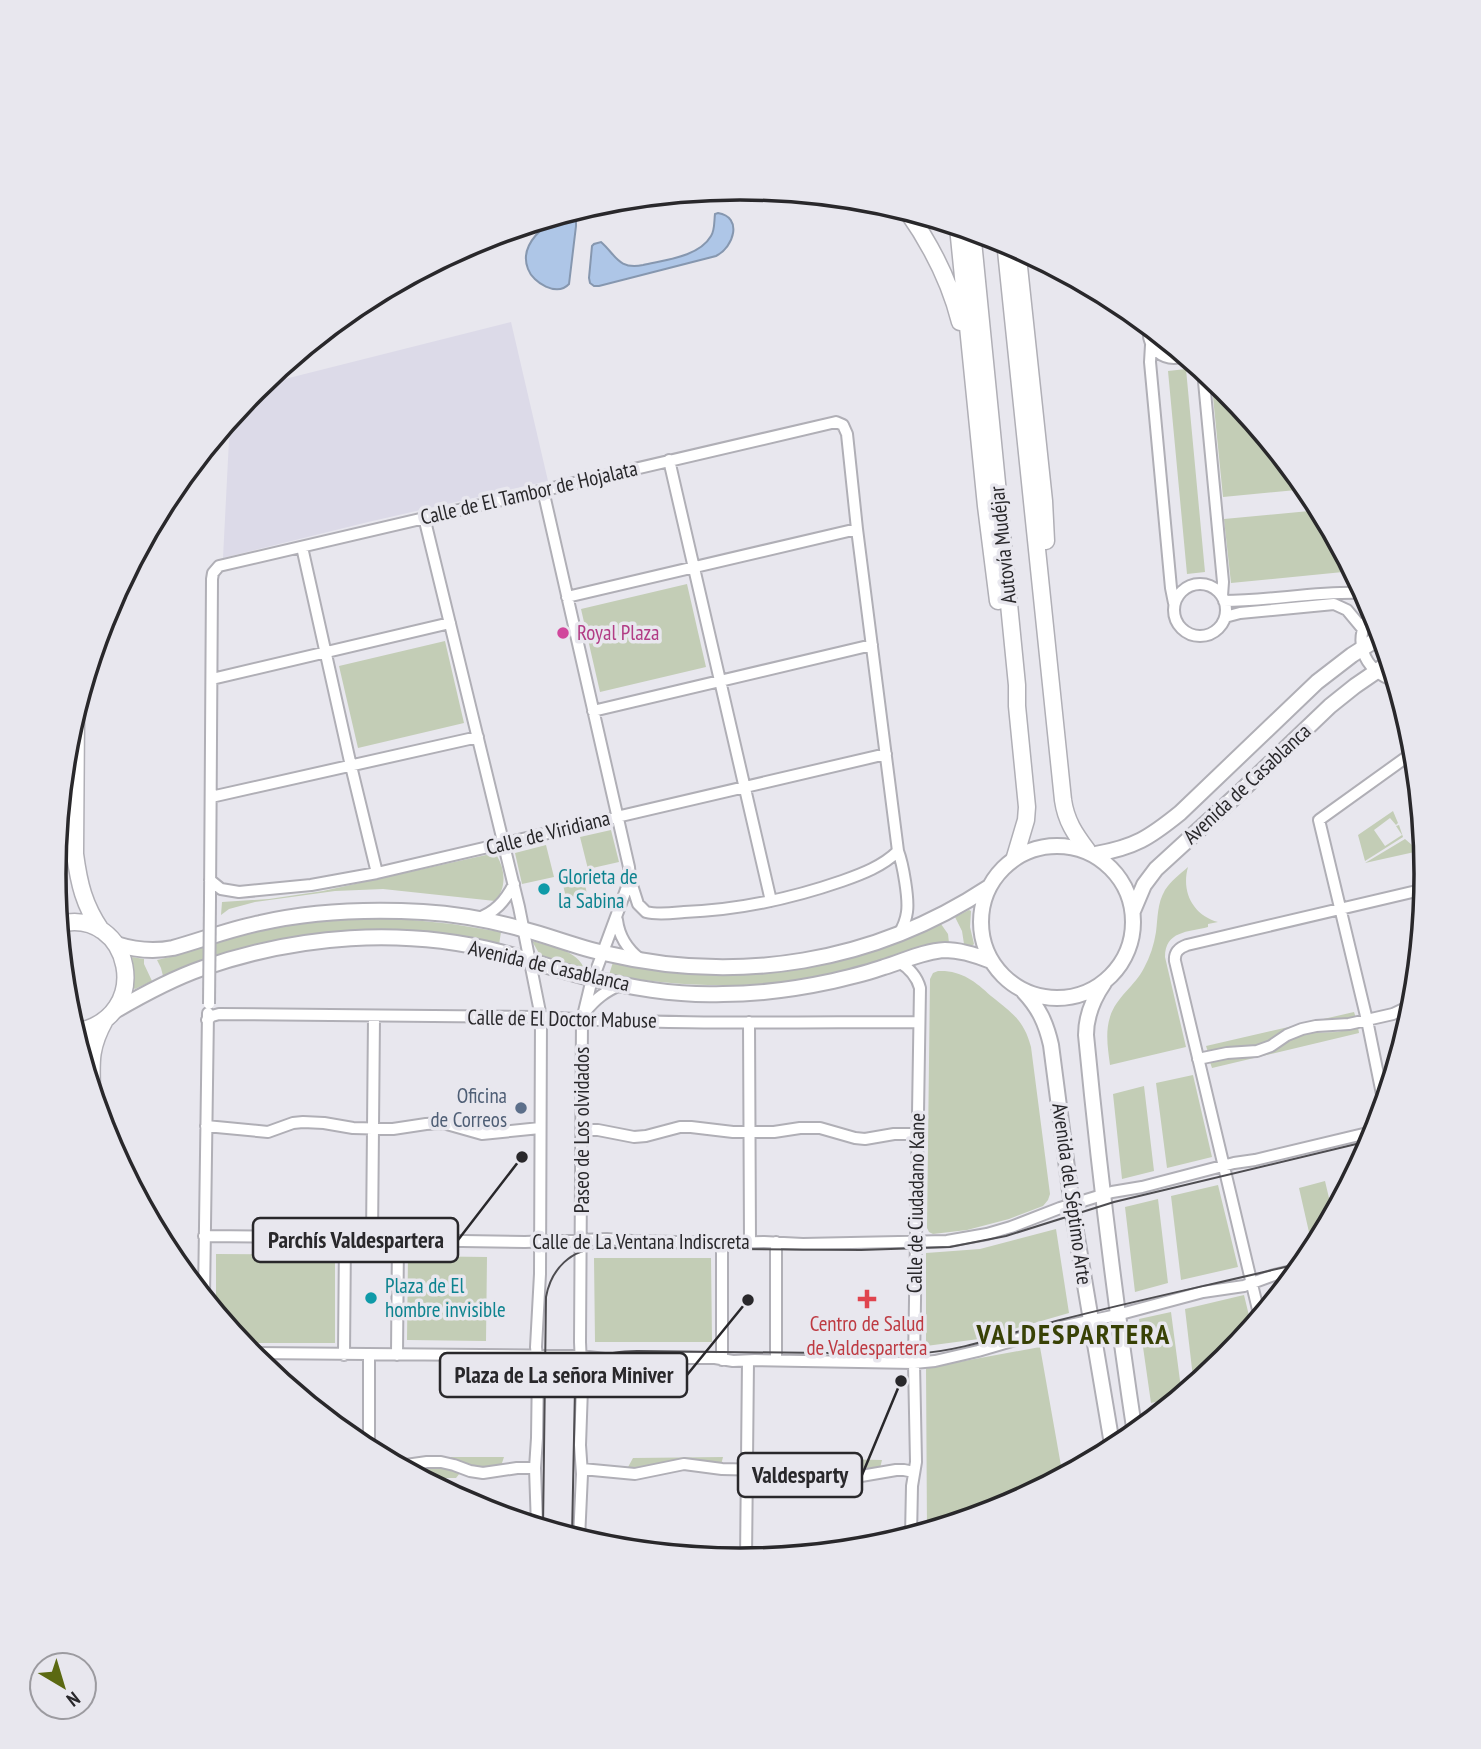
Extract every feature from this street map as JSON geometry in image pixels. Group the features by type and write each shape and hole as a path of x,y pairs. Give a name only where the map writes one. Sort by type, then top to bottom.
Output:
{"highway":[{"path":"914,223 937,261 956,306 975,394"},
{"path":"959,237 986,506 1006,661 1017,706"},
{"name":"Autovía Mudéjar","path":"973,242 1027,807 1015,857"},
{"name":"Autovía Mudéjar","path":"1007,256 1065,814 1073,832 1091,852"},
{"path":"1018,261 1044,501 1051,633 1048,652"},
{"path":"1021,287 1025,264"},
{"path":"76,764 75,854 84,901 101,930 116,944 126,972 123,994 94,1040 92,1059"},
{"path":"68,924 78,923 101,930"},
{"path":"84,1029 96,1026 109,1016"}],"main road":[{"name":"Avenida de Casablanca","path":"1091,852 1128,847 1159,830 1311,687 1373,642"},
{"name":"Avenida de Casablanca","path":"1133,911 1144,885 1156,869 1330,706 1382,668"},
{"path":"1068,846 1091,852 1109,865 1128,892 1133,911 1130,947 1119,966 1093,990 1066,997 1040,996 1020,989 998,971 991,961 981,933 980,919 989,887 999,872 1015,857 1031,850 1068,846"},
{"name":"Avenida de Casablanca","path":"116,944 146,950 165,950 261,922 340,912 426,912 524,929 602,953 645,962 698,967 761,966 822,957 899,934 941,916 989,887"},
{"name":"Avenida de Casablanca","path":"109,1016 155,988 201,968 246,954 300,943 360,937 407,938 477,947 593,978 664,993 703,995 786,990 871,971 942,950 969,953 991,961"},
{"name":"Avenida del Séptimo Arte","path":"1104,982 1094,998 1086,1026 1117,1315 1133,1422"},
{"name":"Avenida del Séptimo Arte","path":"1020,989 1040,1012 1051,1045 1072,1205 1111,1438"}],"street":[{"path":"1149,339 1175,620 1193,635 1201,636 1209,634 1222,624 1226,609 1204,386"},
{"path":"1151,345 1160,354 1173,358"},
{"name":"Calle de El Tambor de Hojalata","path":"212,679 212,579 219,566 830,422 840,423 847,434 857,529"},
{"path":"669,460 771,901"},
{"path":"543,490 630,879 642,909 652,913 708,911 771,901 806,893 852,877 889,860 898,851"},
{"name":"Paseo de Los olvidados","path":"424,517 514,884 541,1017 540,1241 536,1347 537,1517"},
{"path":"567,597 857,529 898,851 908,907 899,934"},
{"path":"302,547 377,873"},
{"path":"1174,603 1182,591 1196,584 1210,586 1223,599 1247,601 1352,592"},
{"path":"1225,617 1240,613 1334,604 1347,610 1362,628"},
{"path":"204,1282 212,679 450,623"},
{"path":"1365,623 1362,628 1362,648 1366,659 1385,677"},
{"path":"593,711 872,645"},
{"path":"211,797 478,737"},
{"name":"Calle de Viridiana","path":"210,880 221,889 239,891 311,885 377,873 886,754"},
{"path":"1380,1086 1319,820 1404,759"},
{"name":"Paseo de Los olvidados","path":"579,1529 582,1469 583,1017 593,978 630,879"},
{"path":"476,919 502,904 514,884"},
{"path":"1257,1307 1175,961 1177,951 1187,945 1414,892"},
{"path":"617,916 619,933 626,946 645,962"},
{"name":"Calle de Ciudadano Kane","path":"899,962 909,968 919,985 914,1363 916,1462 912,1486 911,1527"},
{"path":"583,1017 600,996 622,984"},
{"path":"1198,1059 1227,1053 1258,1051 1295,1031 1309,1027 1341,1026 1401,1010"},
{"name":"Calle de El Doctor Mabuse","path":"207,1020 219,1014 919,1022"},
{"path":"372,1238 374,1017"},
{"path":"749,1022 750,1242"},
{"path":"206,1126 268,1132 303,1122 353,1128 402,1129 443,1124 482,1134 540,1128"},
{"path":"582,1130 598,1130 634,1137 680,1127 724,1132 820,1128 864,1139 917,1133"},
{"name":"Calle de La Ventana Indiscreta","path":"204,1236 398,1240 607,1239 722,1243 947,1241 987,1234 1103,1195 1362,1135"},
{"path":"344,1355 345,1238"},
{"path":"397,1355 398,1240"},
{"path":"775,1360 776,1242"},
{"path":"722,1243 722,1360"},
{"path":"267,1353 581,1356 620,1361 649,1358 733,1362 775,1360 914,1363 978,1351 1049,1329 1251,1283 1284,1273"},
{"path":"369,1355 369,1437"},
{"path":"746,1548 748,1361"},
{"path":"414,1464 441,1462 483,1473 535,1468"},
{"path":"582,1469 635,1474 684,1464 722,1469 769,1470 812,1464 861,1476 896,1470 914,1472"}],"shaded area":[{"path":"511,322 548,481 223,558 229,436 284,379"}],"green space":[{"path":"1186,369 1205,572 1187,574 1168,371"},
{"path":"1213,394 1247,430 1294,490 1223,497"},
{"path":"1308,511 1343,572 1231,583 1224,519"},
{"path":"687,584 706,667 600,692 581,609"},
{"path":"445,641 464,723 358,748 339,666"},
{"path":"1393,811 1398,823 1396,825 1390,818 1374,830 1385,846 1402,835 1396,826 1399,825 1403,837 1365,861 1358,835"},
{"path":"611,830 619,862 588,869 580,837"},
{"path":"1405,839 1413,846 1414,852 1365,863"},
{"path":"546,845 554,877 522,884 515,853"},
{"path":"486,855 497,856 503,874 503,885 495,901 383,889 335,891 255,902 229,909 221,915 222,902 269,899 323,891"},
{"path":"1188,867 1186,885 1191,901 1202,914 1218,922 1173,937 1166,948 1165,957 1186,1047 1110,1065 1107,1035 1110,1017 1148,960 1162,895"},
{"path":"584,880 587,894 566,899 563,884"},
{"path":"969,910 974,944 972,946 964,944 962,931 955,917"},
{"path":"393,918 501,932 499,945 361,931 281,939 231,951 163,976 157,960 279,927 336,920"},
{"path":"941,924 948,934 949,943 928,946 864,966 808,978 751,985 694,985 609,975 613,962 706,973 903,940"},
{"path":"532,941 570,953 585,970 540,955"},
{"path":"132,957 144,959 152,981 135,989 133,988"},
{"path":"954,972 973,981 1011,1012 1025,1030 1031,1047 1050,1194 1043,1206 1009,1219 967,1230 933,1234 927,1228 930,979 933,973"},
{"path":"1354,1012 1356,1018 1255,1047 1208,1052 1206,1046"},
{"path":"1358,1027 1359,1033 1212,1068 1210,1062 1263,1055 1308,1033 1337,1032"},
{"path":"1193,1075 1212,1157 1167,1168 1156,1083"},
{"path":"1144,1086 1154,1171 1122,1179 1113,1094"},
{"path":"1325,1181 1330,1201 1310,1235 1299,1188"},
{"path":"1218,1185 1238,1267 1181,1280 1171,1196"},
{"path":"1158,1199 1168,1283 1135,1292 1125,1207"},
{"path":"1056,1229 1069,1313 979,1339 926,1346 926,1253 980,1249"},
{"path":"216,1254 335,1255 335,1343 256,1343 216,1297"},
{"path":"408,1256 487,1257 486,1341 407,1340"},
{"path":"594,1258 711,1258 712,1342 595,1342"},
{"path":"1244,1295 1249,1316 1193,1374 1185,1309"},
{"path":"1171,1312 1181,1385 1161,1401 1151,1403 1139,1319"},
{"path":"1040,1347 1061,1467 998,1497 927,1522 926,1368"},
{"path":"504,1457 501,1466 488,1467 463,1463 450,1459"},
{"path":"723,1457 721,1465 695,1460 675,1460 643,1469 627,1469 633,1458"},
{"path":"836,1459 882,1460 880,1468 857,1471 834,1464"},
{"path":"420,1467 446,1468 460,1473 456,1478 440,1478"}],"water":[{"path":"715,214 731,220 733,233 727,246 716,256 599,286 590,283 594,244 601,242 618,260 628,265 671,259 690,253 705,243 712,234"},
{"path":"576,221 569,284 564,288 546,287 535,279 528,269 527,251 540,231"}],"tram line":[{"path":"543,1519 546,1297 558,1269 580,1252 600,1248 861,1250 950,1247 1006,1236 1114,1202 1358,1144"},
{"path":"572,1527 575,1388 591,1362 607,1354 637,1351 933,1352 1289,1266"}],"place":[{"name":"Royal Plaza","path":"563,633"},
{"name":"Glorieta de la Sabina","path":"544,889"},
{"name":"Oficina de Correos","path":"521,1108"},
{"name":"Parchís Valdespartera","path":"522,1157"},
{"name":"Plaza de El hombre invisible","path":"371,1298"},
{"name":"Centro de Salud de Valdespartera","path":"867,1299"},
{"name":"Plaza de La señora Miniver","path":"748,1300"},
{"name":"Valdesparty","path":"901,1381"}],"district":[{"name":"VALDESPARTERA","path":"1074,1334"}]}
